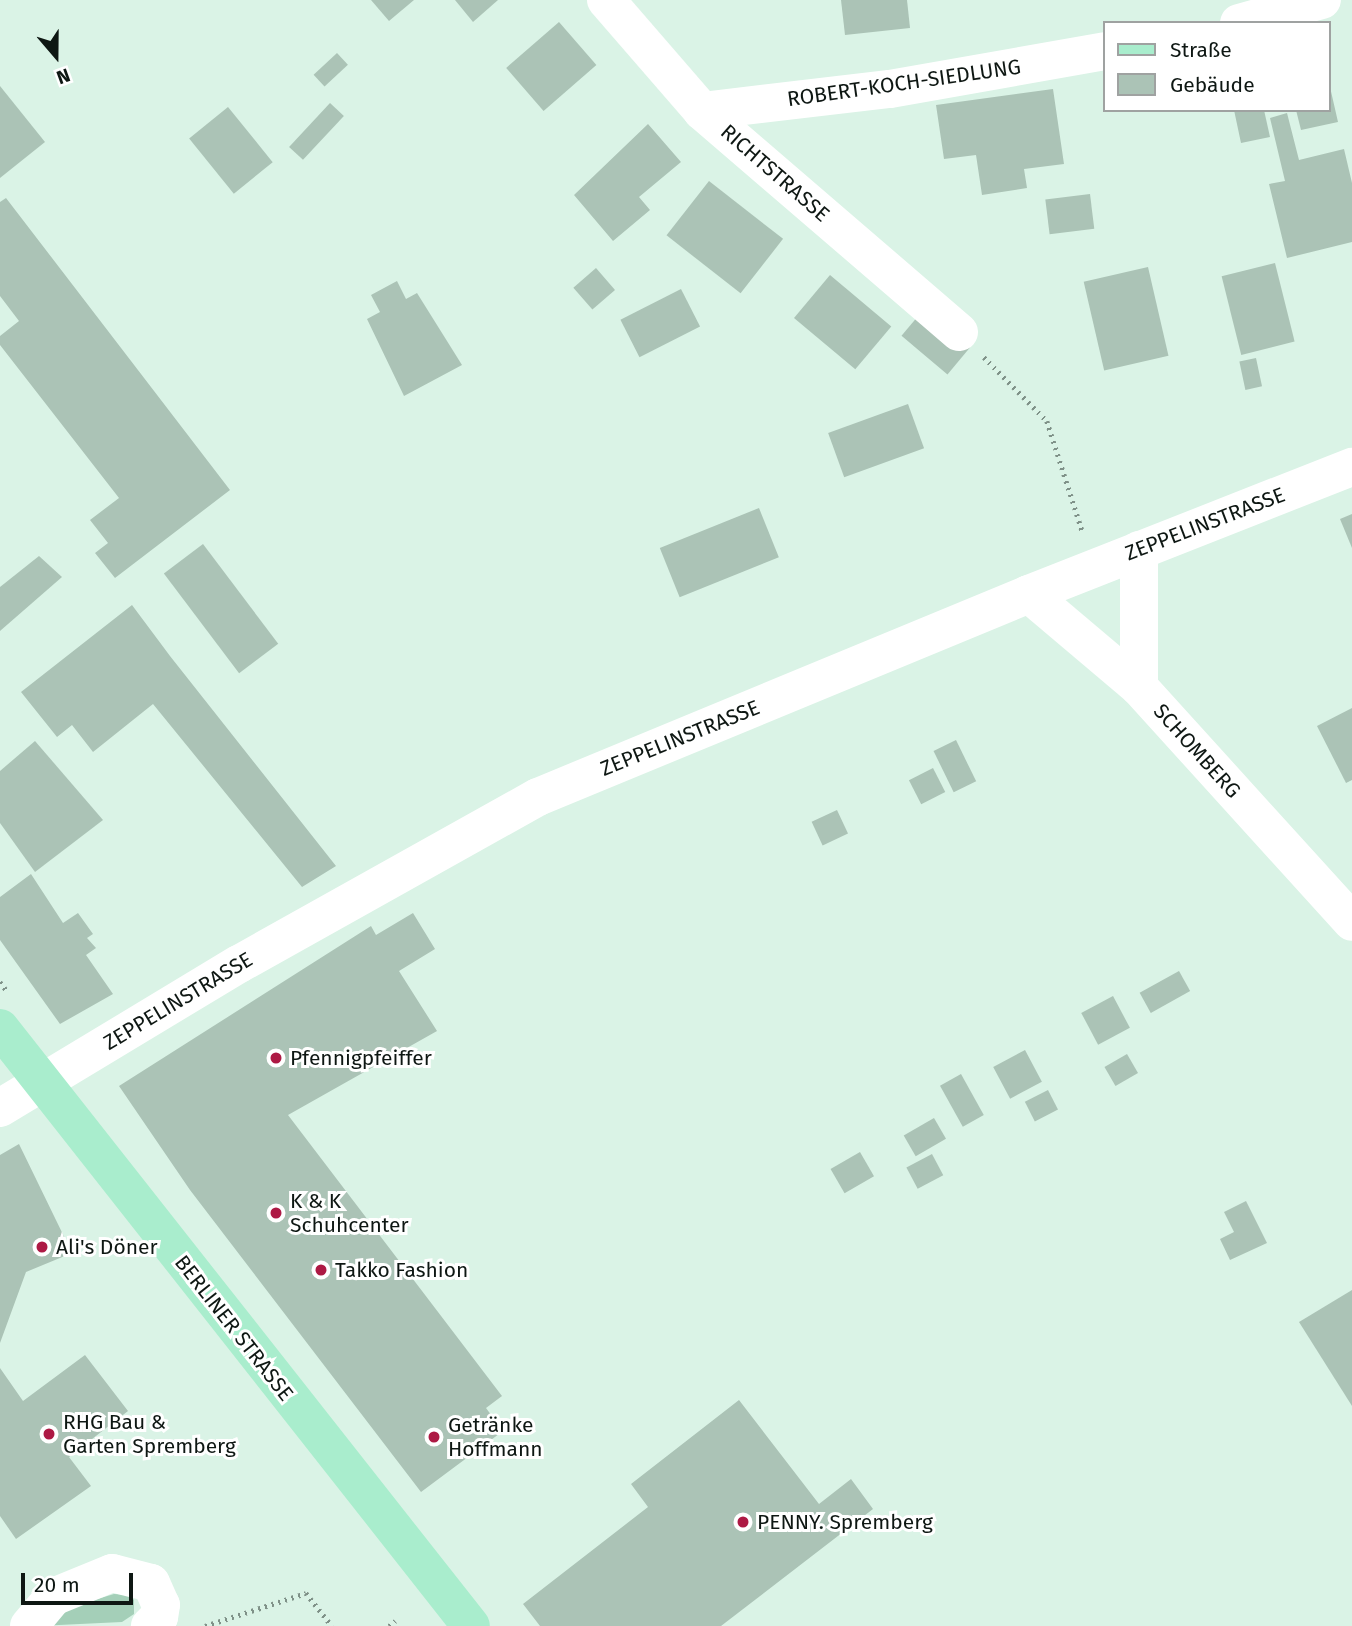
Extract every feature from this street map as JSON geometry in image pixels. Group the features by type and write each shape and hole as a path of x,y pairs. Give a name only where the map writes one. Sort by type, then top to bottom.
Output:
{"main road":[{"name":"BERLINER STRASSE","path":"0,1028 471,1626"}],"street":[{"name":"RICHTSTRASSE","path":"606,0 702,111 959,332"},
{"path":"1246,21 1322,0"},
{"name":"ROBERT-KOCH-SIEDLUNG","path":"702,111 890,89 1104,51"},
{"name":"ZEPPELINSTRASSE","path":"0,1108 239,964 538,797 1029,594 1352,467"},
{"path":"1139,550 1139,687"},
{"name":"SCHOMBERG","path":"1029,594 1139,687 1352,922"},
{"path":"29,1626 53,1597 112,1573 151,1583 160,1605 159,1617 150,1626"}],"path":[{"path":"959,332 1047,421 1085,537"},
{"path":"205,1626 306,1593 332,1626"},
{"path":"388,1626 395,1621"}],"green space":[{"path":"114,1594 129,1595 134,1600 134,1614 122,1622 38,1626 48,1614"}],"building":[{"path":"371,0 414,0 389,21"},
{"path":"455,0 498,0 473,22"},
{"path":"841,0 907,0 910,28 845,35"},
{"path":"559,22 596,65 544,111 506,68"},
{"path":"337,53 348,65 325,87 314,75"},
{"path":"0,86 45,142 0,178"},
{"path":"1053,89 1064,164 1024,169 1027,188 982,195 976,155 944,159 936,105"},
{"path":"1331,91 1338,122 1301,130 1296,112 1331,112"},
{"path":"330,103 344,116 303,160 289,147"},
{"path":"228,107 273,162 234,194 189,138"},
{"path":"1234,112 1264,112 1270,137 1241,143"},
{"path":"1287,113 1299,160 1344,149 1352,183 1352,242 1287,258 1269,184 1285,181 1270,118"},
{"path":"648,124 681,162 639,197 650,210 613,241 574,195"},
{"path":"709,181 783,239 741,293 667,235"},
{"path":"1090,194 1094,229 1050,234 1045,199"},
{"path":"6,198 230,490 115,578 95,553 108,543 90,520 119,498 0,345 0,336 19,321 0,296 0,202"},
{"path":"1275,263 1295,342 1241,355 1222,276"},
{"path":"1148,267 1168,356 1104,371 1084,282"},
{"path":"596,268 615,290 592,310 573,288"},
{"path":"830,275 891,326 855,369 794,318"},
{"path":"397,281 406,299 417,293 462,365 404,396 367,319 380,312 371,295"},
{"path":"681,289 700,326 639,357 620,320"},
{"path":"924,309 970,348 947,374 902,336"},
{"path":"1256,358 1262,386 1245,390 1239,362"},
{"path":"908,404 924,448 844,477 828,433"},
{"path":"759,508 779,557 680,597 660,548"},
{"path":"1352,514 1352,548 1340,519"},
{"path":"203,544 278,644 239,673 164,573"},
{"path":"39,556 62,577 0,631 0,587"},
{"path":"132,605 336,866 302,887 153,704 93,752 72,725 57,737 21,692"},
{"path":"1352,708 1352,780 1346,783 1317,726"},
{"path":"956,740 976,781 954,792 934,751"},
{"path":"35,741 103,820 35,872 0,823 0,771"},
{"path":"933,768 945,792 921,804 909,780"},
{"path":"837,810 848,834 823,845 812,822"},
{"path":"31,874 63,923 78,913 93,934 87,938 96,948 86,955 113,994 60,1024 0,940 0,897"},
{"path":"413,913 435,949 399,971 437,1031 288,1115 502,1396 486,1408 503,1431 421,1492 190,1190 119,1086 371,926 376,935"},
{"path":"1179,971 1190,991 1151,1013 1140,993"},
{"path":"1113,996 1130,1028 1098,1045 1081,1013"},
{"path":"1025,1050 1042,1082 1010,1099 993,1067"},
{"path":"1127,1054 1138,1073 1115,1086 1104,1067"},
{"path":"961,1074 984,1115 963,1127 940,1086"},
{"path":"1048,1090 1058,1110 1035,1121 1025,1102"},
{"path":"934,1118 946,1139 916,1156 904,1136"},
{"path":"19,1144 72,1253 26,1272 0,1343 0,1155"},
{"path":"860,1152 874,1176 845,1193 831,1169"},
{"path":"932,1154 943,1175 918,1189 906,1168"},
{"path":"1246,1201 1267,1243 1230,1260 1220,1239 1234,1232 1224,1212"},
{"path":"1352,1290 1352,1406 1299,1322"},
{"name":"RHG Bau & Garten Spremberg","path":"85,1355 128,1411 69,1457 91,1486 16,1539 0,1516 0,1368 23,1401"},
{"name":"PENNY. Spremberg","path":"739,1400 819,1504 851,1479 873,1509 721,1626 540,1626 523,1604 648,1507 631,1484"}],"place":[{"name":"Pfennigpfeiffer","path":"276,1058"},
{"name":"K & K Schuhcenter","path":"276,1213"},
{"name":"Ali's Döner","path":"42,1247"},
{"name":"Takko Fashion","path":"321,1270"},
{"name":"RHG Bau & Garten Spremberg","path":"49,1434"},
{"name":"Getränke Hoffmann","path":"434,1437"},
{"name":"PENNY. Spremberg","path":"743,1522"}]}
